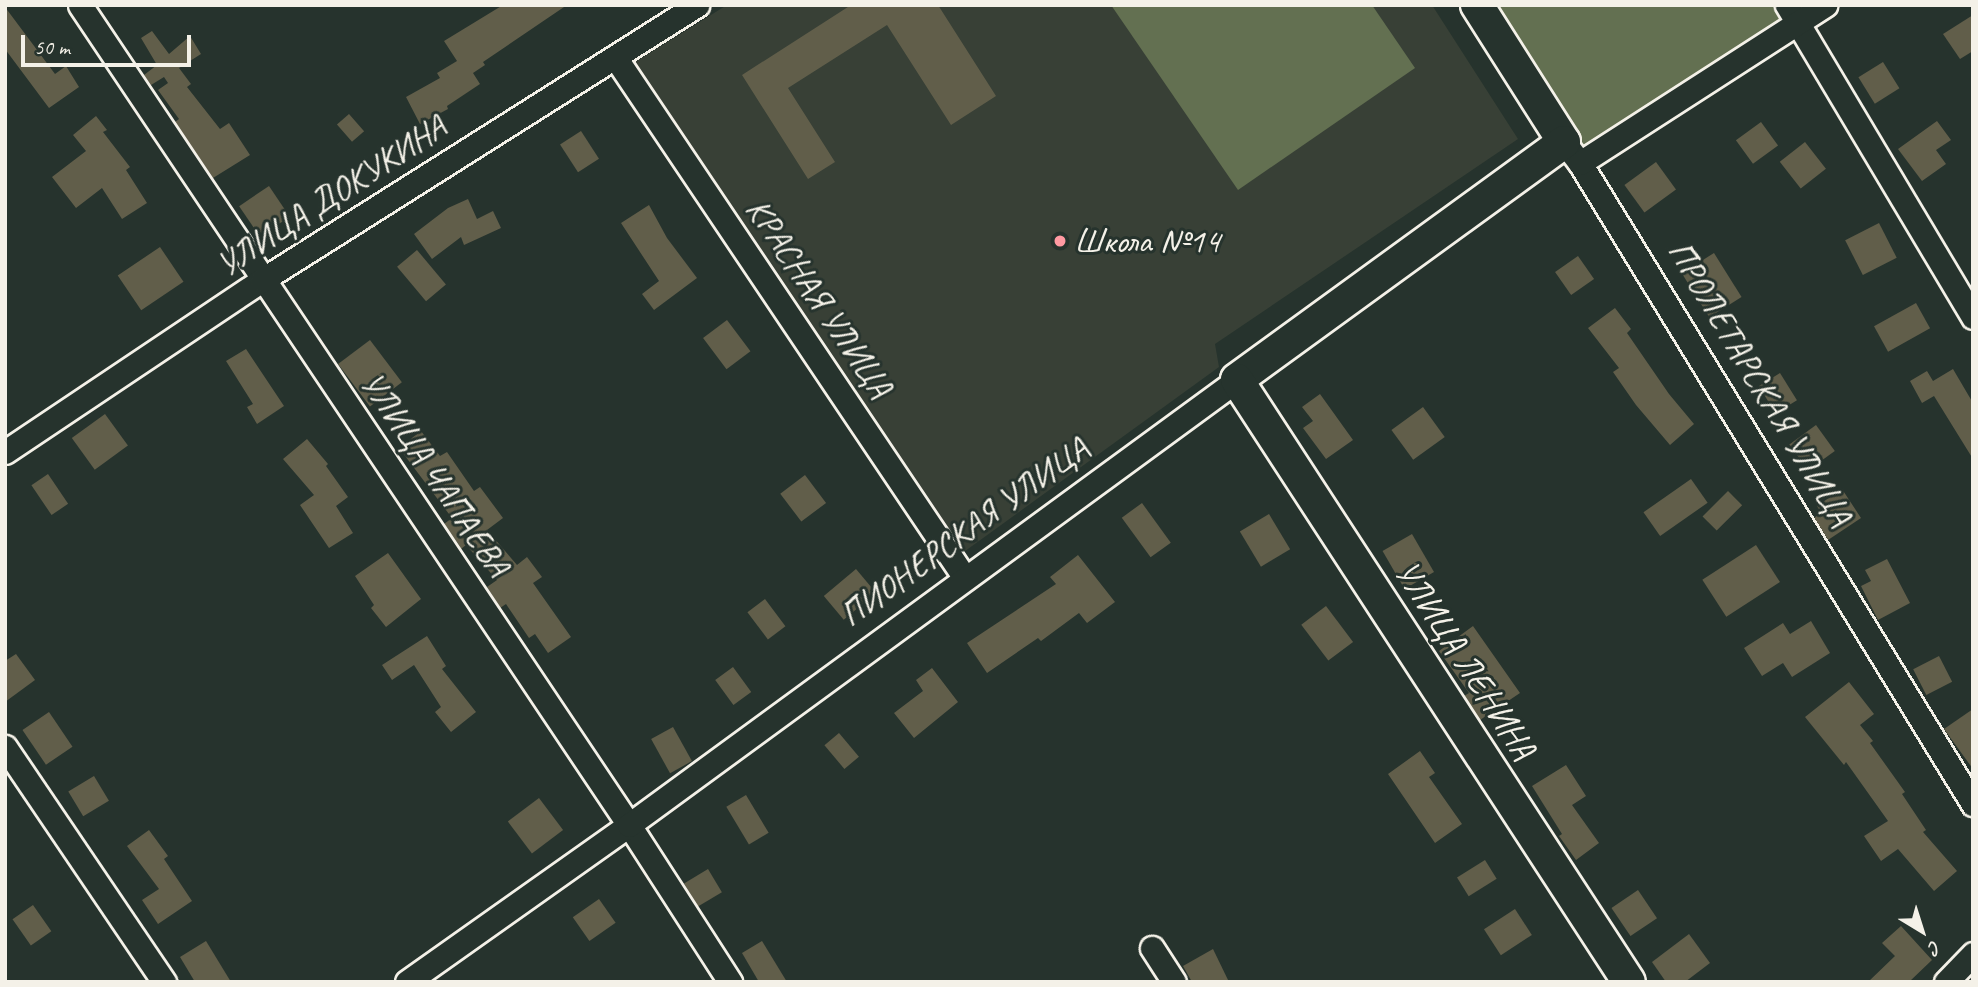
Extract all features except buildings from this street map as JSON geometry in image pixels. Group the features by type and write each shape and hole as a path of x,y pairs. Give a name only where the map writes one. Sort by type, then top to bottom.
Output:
{"street":[{"name":"УЛИЦА ЧАПАЕВА","path":"80,5 629,825 730,982"},
{"name":"УЛИЦА ДОКУКИНА","path":"5,452 262,280 697,5"},
{"name":"ПРОЛЕТАРСКАЯ УЛИЦА","path":"1477,5 1572,153 1973,804"},
{"name":"ПИОНЕРСКАЯ УЛИЦА","path":"407,982 629,825 1237,380 1572,153 1792,14 1825,5"},
{"path":"1792,14 1973,317"},
{"name":"КРАСНАЯ УЛИЦА","path":"615,57 965,578"},
{"name":"УЛИЦА ЛЕНИНА","path":"1237,380 1629,982"},
{"path":"5,747 164,982"},
{"path":"1152,948 1174,982"},
{"path":"1946,982 1973,954"}],"shaded area":[{"name":"Школа №14","path":"727,5 1432,5 1518,139 1215,344 1219,367 961,554 635,62"}],"green space":[{"path":"1111,5 1372,5 1415,68 1238,190"},
{"path":"1488,5 1782,5 1791,20 1578,151"}],"place":[{"name":"Школа №14","path":"1060,241"}]}
